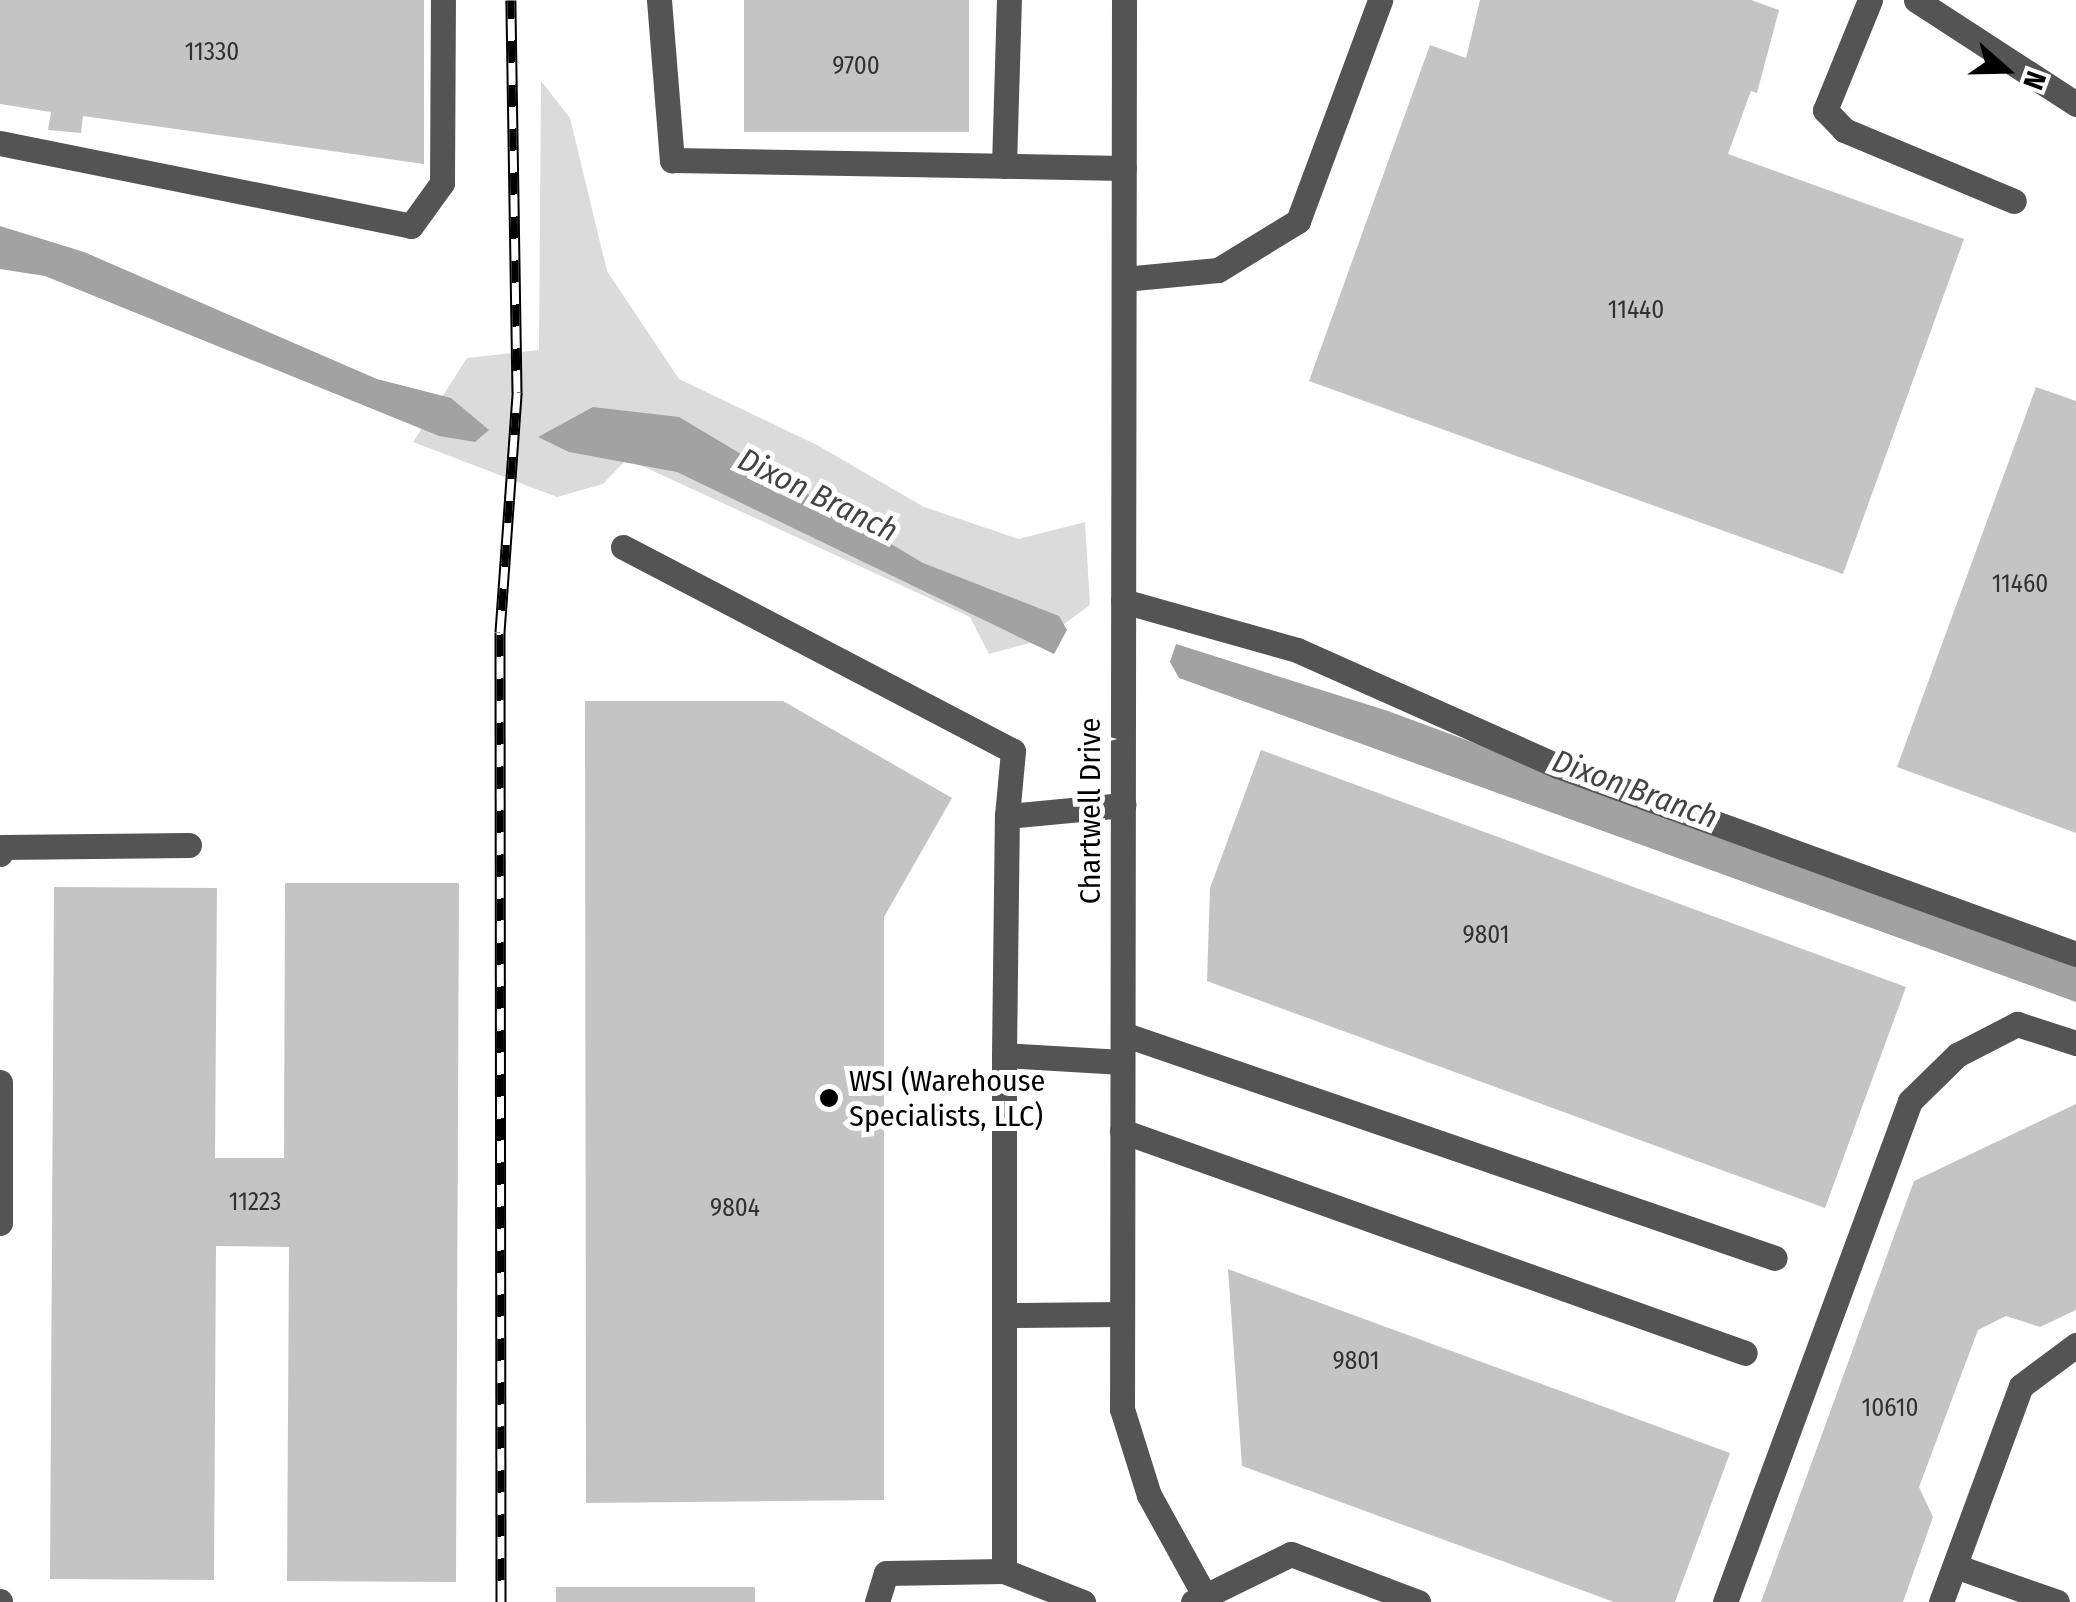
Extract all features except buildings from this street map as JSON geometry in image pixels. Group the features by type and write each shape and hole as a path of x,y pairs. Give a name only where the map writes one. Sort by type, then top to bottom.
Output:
{"street":[{"path":"0,143 411,226 442,182 442,0"},
{"path":"659,0 672,160 1124,168"},
{"path":"1004,166 1009,0"},
{"name":"Chartwell Drive","path":"1124,0 1122,1409 1149,1495 1201,1600"},
{"path":"1124,279 1218,270 1298,221 1380,0"},
{"path":"1870,0 1825,110 1844,130 2014,201"},
{"path":"1933,4 2076,104"},
{"path":"623,547 1013,751 1008,816 1004,1056 1004,1572"},
{"path":"1124,601 1298,650 1558,766 2076,954"},
{"path":"1008,816 1123,805"},
{"path":"0,854 2,847 188,845"},
{"path":"1725,1602 1910,1101 1957,1056 2016,1024 2076,1043"},
{"path":"1123,1034 1775,1258"},
{"path":"1004,1056 1122,1062"},
{"path":"0,1082 0,1223"},
{"path":"1122,1131 1744,1354"},
{"path":"1004,1315 1122,1314"},
{"path":"1941,1602 2021,1386 2076,1344"},
{"path":"1201,1600 1291,1554 1418,1602"},
{"path":"1955,1566 2057,1602"},
{"path":"877,1602 886,1573 1004,1572 1083,1602"}],"shaded area":[{"path":"541,81 570,118 607,271 679,379 817,445 924,507 1019,539 1085,522 1090,605 1044,639 989,654 970,617 627,459 603,484 557,497 413,442 467,358 539,350"},
{"path":"0,226 84,252 377,379 451,398 489,430 475,442 439,436 45,276 0,269"},
{"path":"593,407 679,417 923,563 1059,616 1067,630 1054,654 677,472 569,452 538,437"},
{"path":"1176,644 1388,711 2076,965 2076,1002 1179,678 1170,662"}],"railway":[{"path":"501,1602 500,632 517,392 511,0"}],"place":[{"name":"WSI (Warehouse Specialists, LLC)","path":"829,1098"}],"water label":[{"name":"Dixon Branch","path":"818,495"},
{"name":"Dixon Branch","path":"1635,789"}]}
